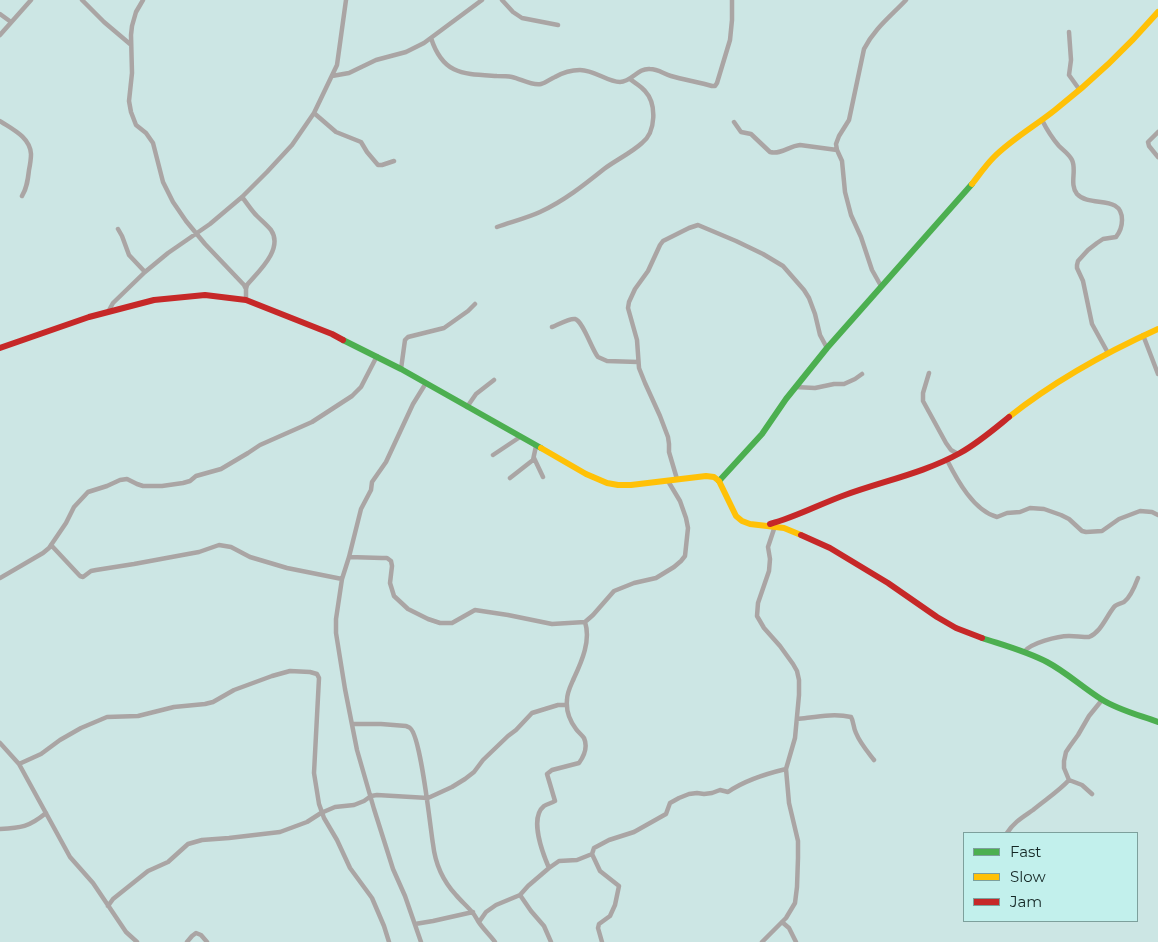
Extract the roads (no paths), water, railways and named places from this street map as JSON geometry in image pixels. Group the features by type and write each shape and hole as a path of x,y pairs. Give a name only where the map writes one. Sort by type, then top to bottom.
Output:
{"main road":[{"path":"719,481 762,434 795,387 827,348 994,157 1108,66 1158,12"},
{"path":"0,348 40,333 154,300 205,296 224,296 246,300 332,334 402,368 536,446 586,474 607,483 631,485 714,476 719,481 736,516 742,521 750,524 784,528 830,548 888,583 936,617 956,628 1024,652 1053,666 1102,700 1158,722"},
{"path":"766,525 788,519 846,494 916,473 948,460 976,444 1014,413 1044,392 1108,353 1158,329"}],"street":[{"path":"82,0 130,44"},
{"path":"144,0 136,12 130,44 132,73 129,101 134,120 136,125 146,133 153,143 163,182 186,221 246,289"},
{"path":"108,312 113,303 168,252 210,224 242,197 292,145 314,113 337,65 346,0"},
{"path":"332,76 349,73 376,60 406,52 424,43 482,0"},
{"path":"502,0 513,12 522,18 558,25"},
{"path":"431,38 440,56 448,66 453,70 463,73 511,77 540,85 570,71 582,70 591,72 618,82 630,79 643,69 650,69 676,78 715,86 718,83 730,40 732,0"},
{"path":"881,286 872,270 851,215 845,192 842,160 837,150 837,140 846,127 851,112 864,49 869,38 906,0"},
{"path":"0,35 29,1"},
{"path":"0,14 11,22"},
{"path":"1069,32 1071,60 1069,75 1079,89"},
{"path":"497,227 540,212 577,191 644,142 651,132 653,123 651,101 646,92 630,79"},
{"path":"314,113 336,132 361,142 378,165 394,161"},
{"path":"1042,120 1053,139 1072,161 1075,190 1078,195 1088,200 1115,205 1121,211 1122,225 1116,237 1103,239 1097,243 1078,261 1077,265 1083,281 1092,324 1108,353"},
{"path":"0,121 19,133 31,152 28,181 22,196"},
{"path":"734,122 741,132 752,134 773,154 795,145 837,150"},
{"path":"1158,132 1148,142 1158,158"},
{"path":"242,197 272,232 275,240 272,254 268,261 247,285 246,300"},
{"path":"677,479 669,452 670,444 668,437 641,376 637,340 628,312 629,302 635,289 648,271 663,241 698,225 763,254 783,266 809,298 820,335 827,348"},
{"path":"118,229 129,256 145,272"},
{"path":"402,368 405,340 408,337 444,328 476,304"},
{"path":"552,327 574,319 582,328 598,358 607,361 638,362"},
{"path":"1143,335 1158,374"},
{"path":"0,578 43,553 66,523 74,507 88,492 127,479 143,486 183,483 190,481 196,476 221,469 260,445 312,422 352,396 361,387 377,356"},
{"path":"929,373 923,392 923,401 946,443 951,450 958,454"},
{"path":"795,387 815,388 844,384 862,374"},
{"path":"467,407 476,394 494,380"},
{"path":"421,942 393,869 357,750 345,690 336,633 336,620 342,579 360,510 371,490 372,482 386,462 413,404 426,383"},
{"path":"493,455 520,437"},
{"path":"946,443 948,460 953,473 970,497 990,516 997,518 1007,513 1020,512 1030,508 1044,510 1069,519 1082,531 1086,532 1102,531 1119,519 1140,511 1152,512 1158,515"},
{"path":"510,478 533,460 536,446"},
{"path":"534,456 542,477"},
{"path":"349,557 387,558 391,561 392,566 390,583 394,596 408,609 440,623 452,623 475,610 508,614 552,624 585,622 614,590 656,578 681,562 684,556 688,528 680,501 668,481"},
{"path":"762,942 786,918 795,903 798,858 798,841 789,803 786,769 795,738 799,680 793,664 764,628 757,616 758,603 769,571 770,559 768,548 775,526"},
{"path":"51,545 83,577 91,571 199,552 219,545 287,568 342,579"},
{"path":"1024,652 1032,645 1058,637 1092,636 1103,624 1114,606 1127,599 1138,578"},
{"path":"549,868 540,845 537,823 538,814 544,806 555,801 547,774 552,770 578,763 585,750 584,738 575,728 570,718 567,697 588,637 585,622"},
{"path":"19,764 41,754 81,728 106,717 138,716 166,709 205,704 213,702 234,690 290,671 317,674 314,773 321,813 345,854 350,868 372,898 389,942"},
{"path":"1092,794 1082,786 1069,780 1064,768 1066,752 1089,716 1102,700"},
{"path":"108,906 113,899 148,871 168,862 188,844 202,840 280,832 307,822 335,807 354,805 371,796 428,798 452,787 474,772 483,760 532,713 558,705 567,705"},
{"path":"797,719 819,716 851,717 858,737 874,760"},
{"path":"353,724 410,727 415,737 421,762 428,798 434,856 438,867 454,893 473,912 495,942"},
{"path":"0,743 19,764 70,856 93,884 126,932 137,942"},
{"path":"602,942 598,928 599,924 610,916 615,905 619,886 600,871 592,854 594,848 609,840 634,832 666,814 670,803 679,798 689,794 712,793 720,790 728,792 747,781 786,769"},
{"path":"1008,832 1022,816 1056,792 1069,780"},
{"path":"0,829 26,826 35,822 46,813"},
{"path":"479,922 486,912 520,895 528,886 559,861 577,860 592,854"},
{"path":"520,895 544,926 551,942"},
{"path":"414,924 432,922 473,912"},
{"path":"782,922 789,928 796,942"},
{"path":"187,942 196,933 201,935 207,942"}]}
